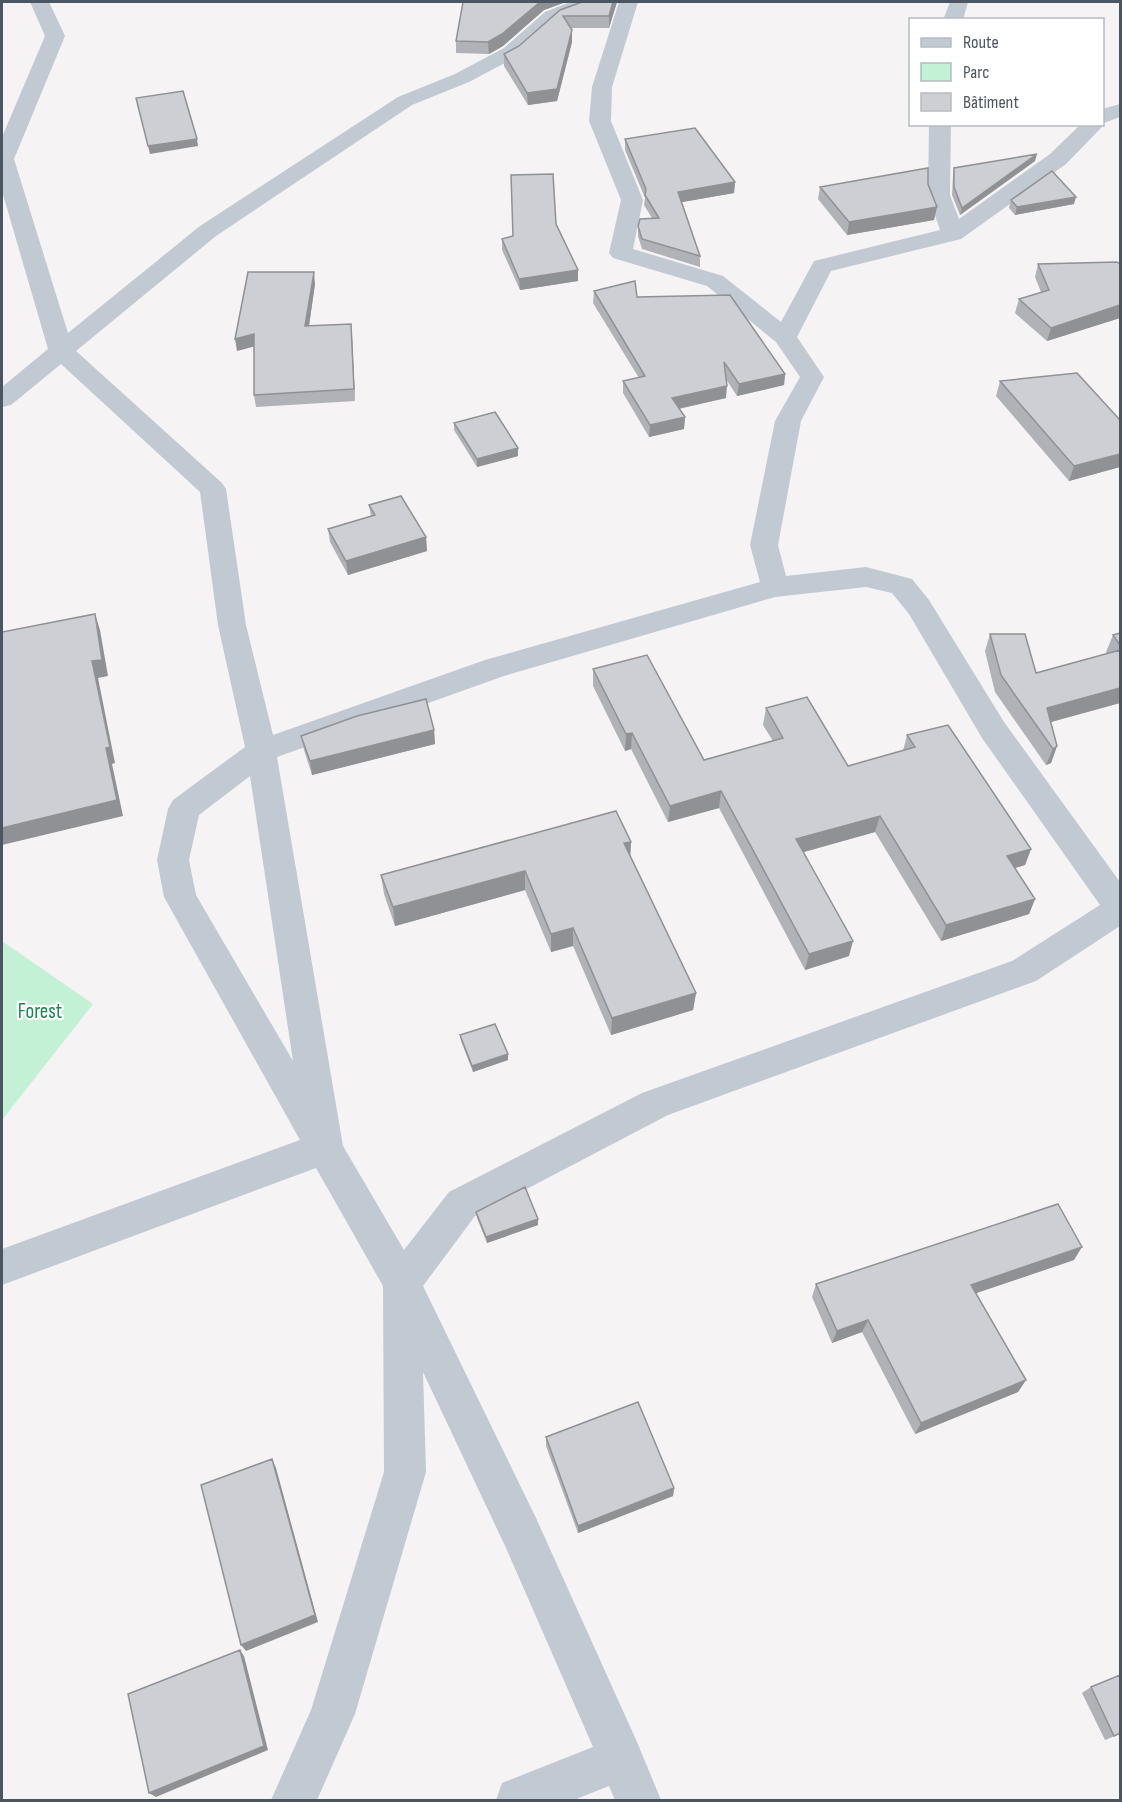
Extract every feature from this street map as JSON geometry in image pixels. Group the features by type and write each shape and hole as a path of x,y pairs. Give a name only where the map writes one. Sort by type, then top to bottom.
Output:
{"street":[{"path":"40,2 55,36 3,159 61,351 213,489 232,625 261,751 325,1148"},
{"path":"2,399 208,231 405,101 462,78 511,52 552,16 586,2"},
{"path":"628,2 602,87 600,121 632,200 621,254 716,281 785,337 812,377 788,421 764,545 775,587"},
{"path":"954,18 959,2"},
{"path":"1104,116 1120,110"},
{"path":"940,126 939,195 953,234"},
{"path":"785,337 822,267 953,234 1058,159 1092,126"},
{"path":"294,1800 332,1714 405,1472 402,1283 462,1204 655,1104 1024,971 1120,908 993,730 919,607 902,586 866,577 775,587 495,668 261,751 184,809 173,860 180,897 402,1283 521,1533 638,1800"},
{"path":"2,1267 325,1148"},
{"path":"519,1800 621,1758"}],"green space":[{"name":"Forest","path":"2,941 93,1004 2,1120"}],"building":[{"path":"463,2 540,2 502,34 488,42 456,41"},
{"path":"582,2 613,2 609,16 563,16 572,30 557,89 527,93 504,54 519,46 560,10"},
{"path":"183,91 197,139 148,146 136,98"},
{"path":"695,128 735,182 678,192 700,256 642,239 638,226 640,219 659,218 645,195 646,189 625,139"},
{"path":"1037,154 962,208 954,187 954,168"},
{"path":"928,168 928,184 937,207 849,222 820,187"},
{"path":"1052,171 1076,197 1017,207 1011,200"},
{"path":"553,174 556,224 578,270 519,279 502,239 513,236 511,175"},
{"path":"1117,262 1120,264 1120,305 1051,328 1019,299 1049,290 1038,264"},
{"path":"248,272 314,272 305,326 351,324 354,389 254,395 254,334 235,339"},
{"path":"635,281 637,297 730,295 785,374 739,384 724,362 727,386 672,398 685,417 650,425 623,381 645,376 594,291"},
{"path":"1077,373 1120,420 1120,454 1074,466 1000,381"},
{"path":"495,412 518,448 477,459 454,423"},
{"path":"401,496 426,537 346,561 328,529 375,515 369,505"},
{"path":"95,614 102,660 92,661 110,747 106,748 117,800 2,828 2,632"},
{"path":"1120,633 1120,645 1113,635"},
{"path":"990,634 1025,634 1036,673 1120,650 1120,688 1047,708 1057,746 1053,749 1001,675"},
{"path":"647,655 704,760 783,738 766,708 807,697 848,766 915,747 907,735 948,725 1031,849 1007,856 1035,899 946,925 880,816 796,839 853,941 809,954 721,791 670,806 632,733 626,734 593,669"},
{"path":"426,699 434,730 310,761 301,736 357,716"},
{"path":"616,811 631,842 624,843 696,993 612,1018 573,928 551,934 525,871 393,907 381,875"},
{"path":"495,1024 508,1054 472,1066 460,1035"},
{"path":"525,1187 538,1219 486,1237 476,1212"},
{"path":"1058,1204 1082,1247 971,1285 1026,1380 921,1423 868,1320 837,1331 816,1284"},
{"path":"638,1402 674,1488 578,1526 546,1437"},
{"path":"272,1459 315,1615 241,1645 201,1485"},
{"path":"240,1650 264,1746 149,1793 128,1694"},
{"path":"1120,1675 1120,1733 1114,1736 1091,1687"}]}
